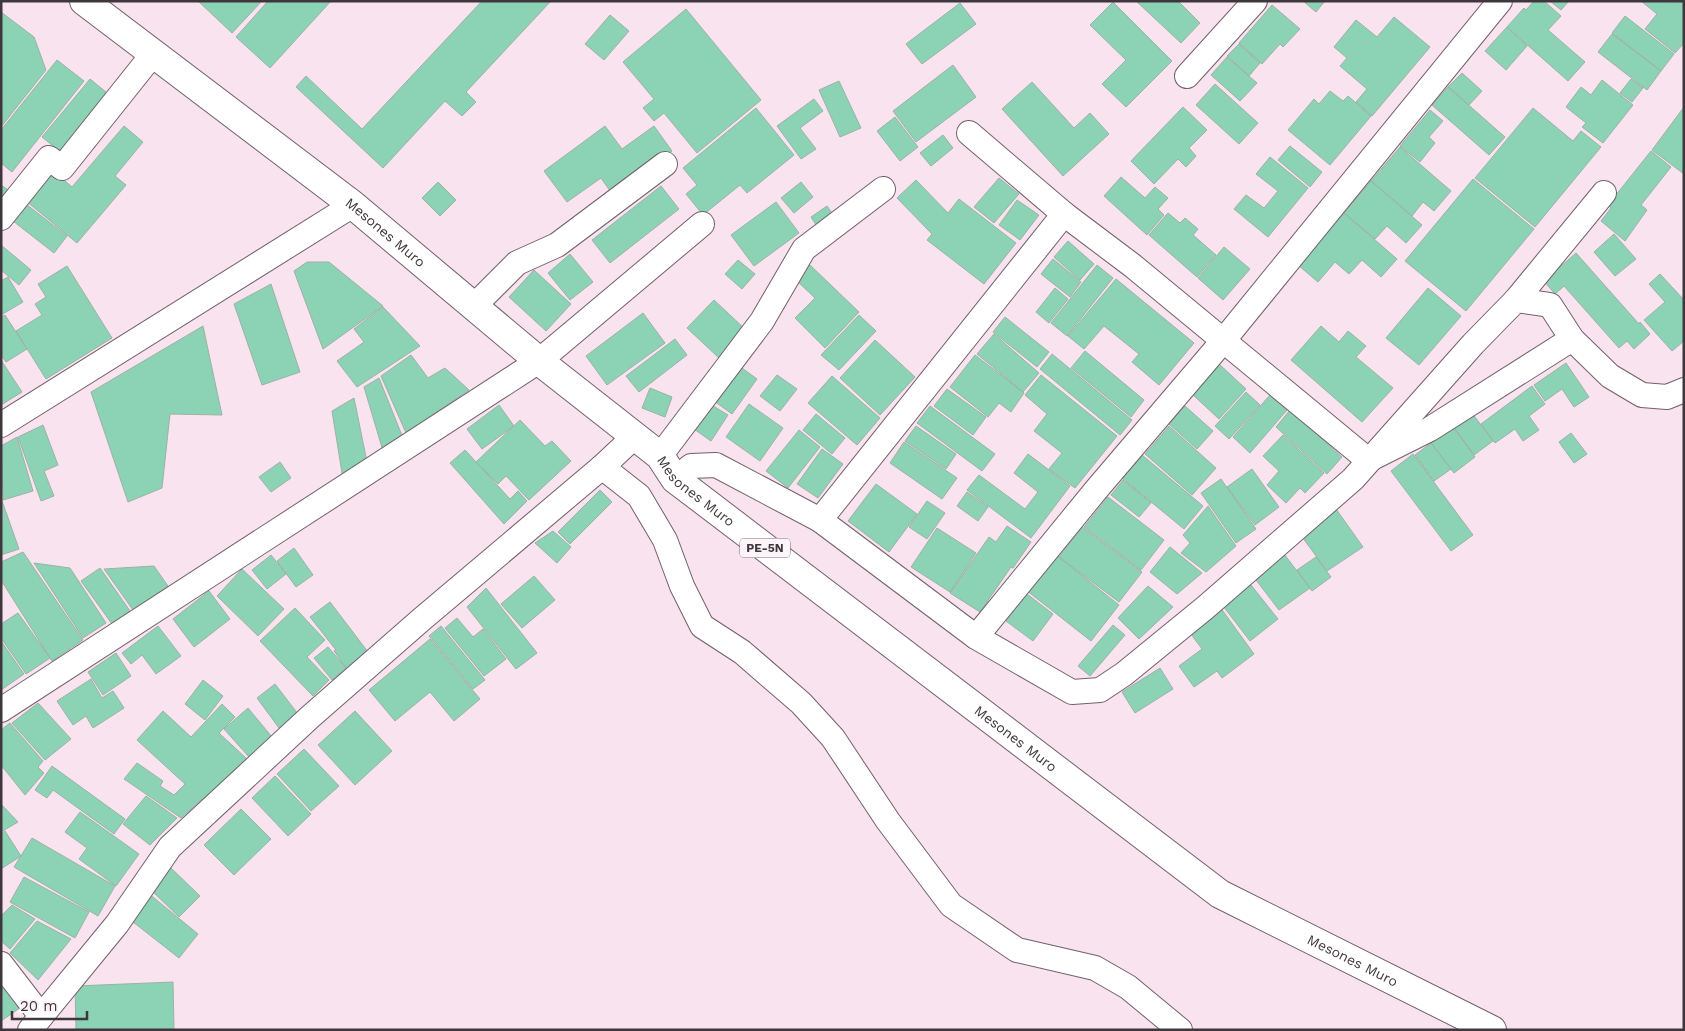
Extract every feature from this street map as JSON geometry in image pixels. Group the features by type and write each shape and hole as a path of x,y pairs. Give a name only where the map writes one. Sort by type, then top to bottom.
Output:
{"highway":[{"name":"Mesones Muro","path":"92,4 153,54 353,205 539,361 660,456 675,479 1220,894 1492,1030"}],"street":[{"path":"1187,76 1255,1"},
{"path":"976,637 1096,490 1223,341 1500,1"},
{"path":"1,218 49,158 62,168 153,54"},
{"path":"969,134 1064,214 1133,266 1368,460"},
{"path":"474,306 517,263 557,245 665,164"},
{"path":"660,456 762,321 804,249 883,189"},
{"path":"675,479 691,466 716,465 820,520 976,637 1072,692 1100,690 1124,674 1206,607 1353,479 1473,344 1516,300 1604,193"},
{"path":"1,425 353,205"},
{"path":"820,520 1064,214"},
{"path":"1,710 539,361 702,224"},
{"path":"1516,300 1550,305 1572,338 1610,376 1642,395 1667,397 1684,390"},
{"path":"1368,460 1430,429 1572,338"},
{"path":"1,964 35,1023 117,924 170,847 332,698 422,619 602,467 635,436"},
{"path":"602,467 639,496 665,540 682,586 702,626 742,652 801,703 833,738 888,821 950,905 1017,950 1095,968 1128,988 1180,1030"}],"building":[{"path":"198,1 262,1 232,33"},
{"path":"268,1 331,1 270,68 236,37"},
{"path":"482,1 551,1 466,92 476,102 462,116 445,101 383,168 296,87 306,76 362,129"},
{"path":"1136,1 1178,1 1200,23 1181,43"},
{"path":"1303,1 1325,1 1316,12"},
{"path":"1534,1 1544,1 1561,16 1548,30 1585,62 1568,81 1507,27 1524,8 1526,10"},
{"path":"1550,1 1569,1 1561,10"},
{"path":"1641,1 1684,2 1684,43 1675,53 1645,29 1657,14"},
{"path":"1113,2 1172,61 1126,107 1102,84 1126,60 1090,25"},
{"path":"960,3 976,24 922,64 906,44"},
{"path":"1272,5 1300,29 1283,47 1280,44 1262,64 1239,43"},
{"path":"686,9 761,100 697,153 664,113 654,121 643,108 654,99 623,62"},
{"path":"1,12 34,37 46,70 1,127"},
{"path":"610,15 629,31 604,60 585,44"},
{"path":"1625,16 1674,54 1661,71 1612,33"},
{"path":"1394,17 1430,47 1372,116 1356,102 1367,89 1340,66 1347,58 1334,47 1356,20 1377,37"},
{"path":"1507,27 1527,46 1506,70 1485,51"},
{"path":"1612,34 1661,71 1647,90 1598,52"},
{"path":"1239,44 1260,63 1249,76 1227,56"},
{"path":"1227,57 1257,83 1240,101 1211,75"},
{"path":"57,60 84,81 12,172 1,163 1,130"},
{"path":"953,65 976,97 916,142 893,111"},
{"path":"1462,73 1482,91 1469,105 1448,87"},
{"path":"90,79 112,97 64,155 42,137"},
{"path":"1631,79 1643,88 1632,102 1620,93"},
{"path":"1602,80 1633,105 1603,143 1582,127 1586,123 1566,107 1581,87 1591,95"},
{"path":"839,81 861,128 840,137 819,90"},
{"path":"1032,82 1074,128 1090,113 1109,134 1063,176 1002,109"},
{"path":"1215,84 1258,123 1239,144 1196,105"},
{"path":"1448,87 1505,137 1489,155 1432,105"},
{"path":"1330,91 1343,101 1348,96 1371,116 1330,165 1288,130 1314,99 1319,104"},
{"path":"814,99 823,111 800,128 816,149 801,159 777,126"},
{"path":"1183,107 1207,130 1189,148 1196,156 1186,167 1178,159 1154,184 1131,161"},
{"path":"1684,107 1684,174 1652,150"},
{"path":"756,108 794,155 747,193 740,185 703,215 686,194 697,185 683,168"},
{"path":"1533,108 1573,141 1581,131 1601,147 1535,227 1475,178"},
{"path":"1430,110 1443,121 1429,137 1435,143 1420,162 1400,146"},
{"path":"895,117 918,147 900,161 877,131"},
{"path":"124,126 143,142 115,176 126,185 77,243 26,201 52,170 72,187"},
{"path":"605,126 622,149 654,126 672,151 613,195 601,178 567,202 544,171"},
{"path":"943,135 953,148 931,166 920,153"},
{"path":"1290,146 1322,172 1310,187 1278,160"},
{"path":"1400,147 1451,191 1434,211 1423,202 1412,216 1371,181"},
{"path":"1651,151 1671,167 1641,205 1647,210 1625,241 1601,221 1611,208 1608,205"},
{"path":"1270,157 1308,188 1268,237 1234,209 1246,195 1264,208 1278,191 1256,174"},
{"path":"1121,177 1145,198 1155,187 1168,198 1158,209 1164,215 1147,235 1104,196"},
{"path":"999,178 1019,194 994,223 974,207"},
{"path":"1473,179 1534,229 1466,311 1405,261"},
{"path":"916,180 948,213 959,199 1016,243 984,284 927,240 932,234 897,198"},
{"path":"1371,181 1422,225 1406,243 1387,226 1375,239 1344,213"},
{"path":"438,182 456,200 440,216 422,198"},
{"path":"801,182 813,197 794,213 781,198"},
{"path":"1,185 14,194 1,212"},
{"path":"661,186 679,209 610,263 592,240"},
{"path":"1017,200 1039,215 1020,240 999,225"},
{"path":"776,202 799,233 754,266 731,235"},
{"path":"26,204 67,236 54,253 13,221"},
{"path":"827,206 834,216 818,228 811,217"},
{"path":"1168,213 1180,223 1185,218 1198,229 1193,235 1216,255 1197,277 1149,235"},
{"path":"1344,213 1397,259 1381,277 1362,260 1349,274 1335,262 1318,282 1298,265"},
{"path":"1614,234 1636,259 1615,276 1594,252"},
{"path":"1068,241 1094,264 1080,280 1054,257"},
{"path":"1,245 31,270 19,285 1,270"},
{"path":"1224,247 1250,269 1223,300 1198,278"},
{"path":"1576,253 1650,334 1634,349 1627,341 1619,348 1564,286 1555,294 1544,281"},
{"path":"570,254 593,282 570,300 548,273"},
{"path":"1053,259 1081,282 1070,297 1041,274"},
{"path":"738,260 755,274 742,289 725,274"},
{"path":"307,262 329,262 383,306 323,349 294,271"},
{"path":"810,265 859,312 825,348 795,318 815,298 796,280"},
{"path":"1097,265 1113,278 1067,336 1051,323"},
{"path":"67,266 112,338 46,379 16,331 42,315 35,304 46,297 38,284"},
{"path":"534,270 571,304 546,331 509,297"},
{"path":"1660,274 1684,300 1684,341 1672,351 1644,320 1665,302 1649,284"},
{"path":"8,277 23,302 1,315 1,281"},
{"path":"1116,279 1194,343 1159,385 1132,362 1139,354 1104,326 1084,349 1068,336"},
{"path":"271,284 300,372 262,385 234,304"},
{"path":"1055,288 1068,299 1049,323 1036,312"},
{"path":"1428,288 1461,316 1419,365 1386,338"},
{"path":"714,300 746,330 719,358 687,328"},
{"path":"383,307 420,346 357,387 337,361 364,342 354,329"},
{"path":"643,313 665,343 607,385 586,356"},
{"path":"5,315 27,349 6,362 1,355 1,317"},
{"path":"859,315 876,331 839,370 821,355"},
{"path":"1005,317 1049,352 1037,367 993,332"},
{"path":"203,326 222,415 170,414 162,488 128,502 91,392"},
{"path":"1321,326 1339,342 1348,331 1366,346 1356,357 1393,388 1362,422 1291,360"},
{"path":"994,334 1039,373 1023,392 977,354"},
{"path":"675,339 687,355 639,392 626,376"},
{"path":"875,340 915,377 880,415 840,378"},
{"path":"1085,351 1144,400 1131,417 1071,368"},
{"path":"1052,354 1132,420 1120,435 1040,369"},
{"path":"411,355 428,378 445,368 469,390 406,433 381,376"},
{"path":"975,355 1024,393 1011,412 999,403 988,417 950,387"},
{"path":"1,360 22,392 1,405"},
{"path":"735,363 757,379 732,414 710,398"},
{"path":"1566,363 1589,397 1574,407 1562,389 1545,401 1534,385"},
{"path":"1219,364 1246,389 1219,419 1192,394"},
{"path":"777,375 797,389 780,411 760,396"},
{"path":"1041,375 1117,436 1075,488 1049,469 1062,453 1034,431 1047,414 1025,395"},
{"path":"832,376 880,418 857,445 808,403"},
{"path":"379,378 403,438 383,451 364,387"},
{"path":"1532,386 1545,404 1529,416 1539,430 1523,441 1515,429 1495,443 1481,424"},
{"path":"650,388 672,397 665,417 642,408"},
{"path":"947,389 986,417 973,435 934,406"},
{"path":"1246,392 1260,405 1229,439 1215,426"},
{"path":"1270,395 1287,410 1250,453 1233,437"},
{"path":"354,398 367,462 343,479 332,411"},
{"path":"710,404 728,415 711,441 694,429"},
{"path":"749,404 783,428 760,461 726,437"},
{"path":"499,405 514,426 482,449 467,429"},
{"path":"930,406 995,454 982,471 917,423"},
{"path":"1185,406 1213,431 1197,449 1169,424"},
{"path":"1290,410 1342,457 1327,474 1276,427"},
{"path":"1472,413 1493,441 1474,455 1453,426"},
{"path":"816,414 845,438 832,454 803,430"},
{"path":"520,420 545,446 552,441 571,461 529,500 506,476 498,484 476,462"},
{"path":"43,425 58,465 44,471 54,496 41,501 18,437"},
{"path":"916,426 956,454 946,469 905,441"},
{"path":"1169,426 1216,468 1192,495 1145,454"},
{"path":"1453,427 1475,457 1454,473 1431,443"},
{"path":"799,430 820,447 788,488 766,471"},
{"path":"1571,433 1587,454 1574,463 1559,442"},
{"path":"1283,435 1324,473 1305,493 1300,488 1286,503 1267,485 1279,471 1263,456"},
{"path":"17,437 33,491 3,500 1,446"},
{"path":"904,442 957,478 942,499 890,463"},
{"path":"1431,443 1451,469 1434,481 1415,455"},
{"path":"822,449 843,464 818,498 797,484"},
{"path":"465,450 510,499 518,491 527,501 504,524 450,463"},
{"path":"1028,454 1070,486 1031,538 967,490 979,475 1025,509 1038,492 1014,473"},
{"path":"1413,454 1473,535 1451,551 1391,471"},
{"path":"1142,455 1203,506 1184,529 1122,478"},
{"path":"280,462 291,478 271,492 259,477"},
{"path":"1252,469 1279,507 1255,525 1227,487"},
{"path":"1221,479 1256,529 1236,543 1201,493"},
{"path":"1123,480 1151,503 1139,517 1111,495"},
{"path":"876,484 917,514 889,552 848,521"},
{"path":"600,490 612,502 570,544 558,532"},
{"path":"967,492 988,507 978,521 957,506"},
{"path":"1108,497 1164,540 1141,570 1084,527"},
{"path":"1,498 19,549 1,555"},
{"path":"927,501 945,513 927,539 909,527"},
{"path":"1208,506 1236,546 1206,572 1181,553 1190,543 1183,535"},
{"path":"1336,509 1363,547 1327,571 1300,534"},
{"path":"1007,526 1031,542 980,612 950,593 989,537 996,542"},
{"path":"1082,527 1142,572 1119,602 1059,557"},
{"path":"937,528 976,553 950,592 911,567"},
{"path":"553,531 571,547 557,563 535,543"},
{"path":"1170,547 1202,573 1177,594 1150,572"},
{"path":"294,548 313,575 296,587 277,561"},
{"path":"23,552 83,640 52,661 1,580 1,562"},
{"path":"1055,554 1119,605 1091,641 1026,590"},
{"path":"1284,554 1310,588 1279,610 1253,576"},
{"path":"271,555 286,574 267,589 252,570"},
{"path":"1316,557 1331,577 1312,591 1297,570"},
{"path":"34,563 70,568 106,623 83,638"},
{"path":"154,566 168,586 133,610 104,569"},
{"path":"100,568 130,611 112,624 81,581"},
{"path":"242,569 284,609 258,636 217,596"},
{"path":"534,576 555,600 522,628 501,604"},
{"path":"1251,585 1278,619 1250,641 1223,606"},
{"path":"1148,586 1173,607 1139,639 1118,618"},
{"path":"486,588 537,653 516,669 467,607"},
{"path":"209,591 230,619 194,647 173,619"},
{"path":"1027,594 1053,614 1033,641 1006,621"},
{"path":"330,602 368,652 347,669 334,651 336,650 310,617"},
{"path":"1220,607 1254,654 1222,678 1217,671 1194,687 1179,666 1202,649 1188,630"},
{"path":"295,608 325,640 307,657 329,680 313,696 260,641"},
{"path":"18,613 50,658 26,674 1,638 1,624"},
{"path":"457,618 473,637 483,629 506,659 484,676 445,628"},
{"path":"1113,625 1125,635 1090,676 1078,666"},
{"path":"158,626 181,656 156,674 142,655 131,664 122,653"},
{"path":"441,626 485,680 473,689 429,636"},
{"path":"430,639 480,699 454,721 430,692 395,721 369,690"},
{"path":"1,641 24,674 1,690"},
{"path":"328,647 346,668 332,680 314,658"},
{"path":"116,653 131,676 103,695 88,672"},
{"path":"1160,668 1173,689 1135,713 1122,692"},
{"path":"91,679 102,698 113,691 124,708 93,728 86,716 73,725 57,701"},
{"path":"203,680 223,696 205,720 185,704"},
{"path":"275,684 298,714 279,728 257,698"},
{"path":"38,703 71,739 45,760 12,723"},
{"path":"222,704 235,717 219,733 247,759 206,803 202,799 181,818 124,779 137,763 163,781 160,786 174,795 185,784 137,740 163,711 191,737"},
{"path":"248,708 272,737 249,757 224,729"},
{"path":"355,711 392,751 355,785 318,745"},
{"path":"10,723 43,761 38,767 44,773 25,795 1,765 1,730"},
{"path":"304,749 339,786 311,811 277,774"},
{"path":"52,766 125,819 114,834 53,790 47,798 35,790"},
{"path":"275,776 311,814 288,836 252,798"},
{"path":"146,796 177,818 150,845 123,824"},
{"path":"1,804 18,822 1,832"},
{"path":"241,809 271,839 234,875 204,845"},
{"path":"80,812 139,854 116,886 79,859 87,848 65,832"},
{"path":"5,831 21,856 1,869 1,834"},
{"path":"32,838 115,886 98,916 14,867"},
{"path":"171,868 200,896 179,917 150,889"},
{"path":"24,877 89,912 75,938 10,902"},
{"path":"148,893 198,934 179,958 128,918"},
{"path":"12,905 35,919 10,949 1,941 1,916"},
{"path":"37,921 71,939 38,980 10,953"},
{"path":"1,981 20,1008 1,1021"},
{"path":"173,982 174,1030 76,1030 75,986"}]}
